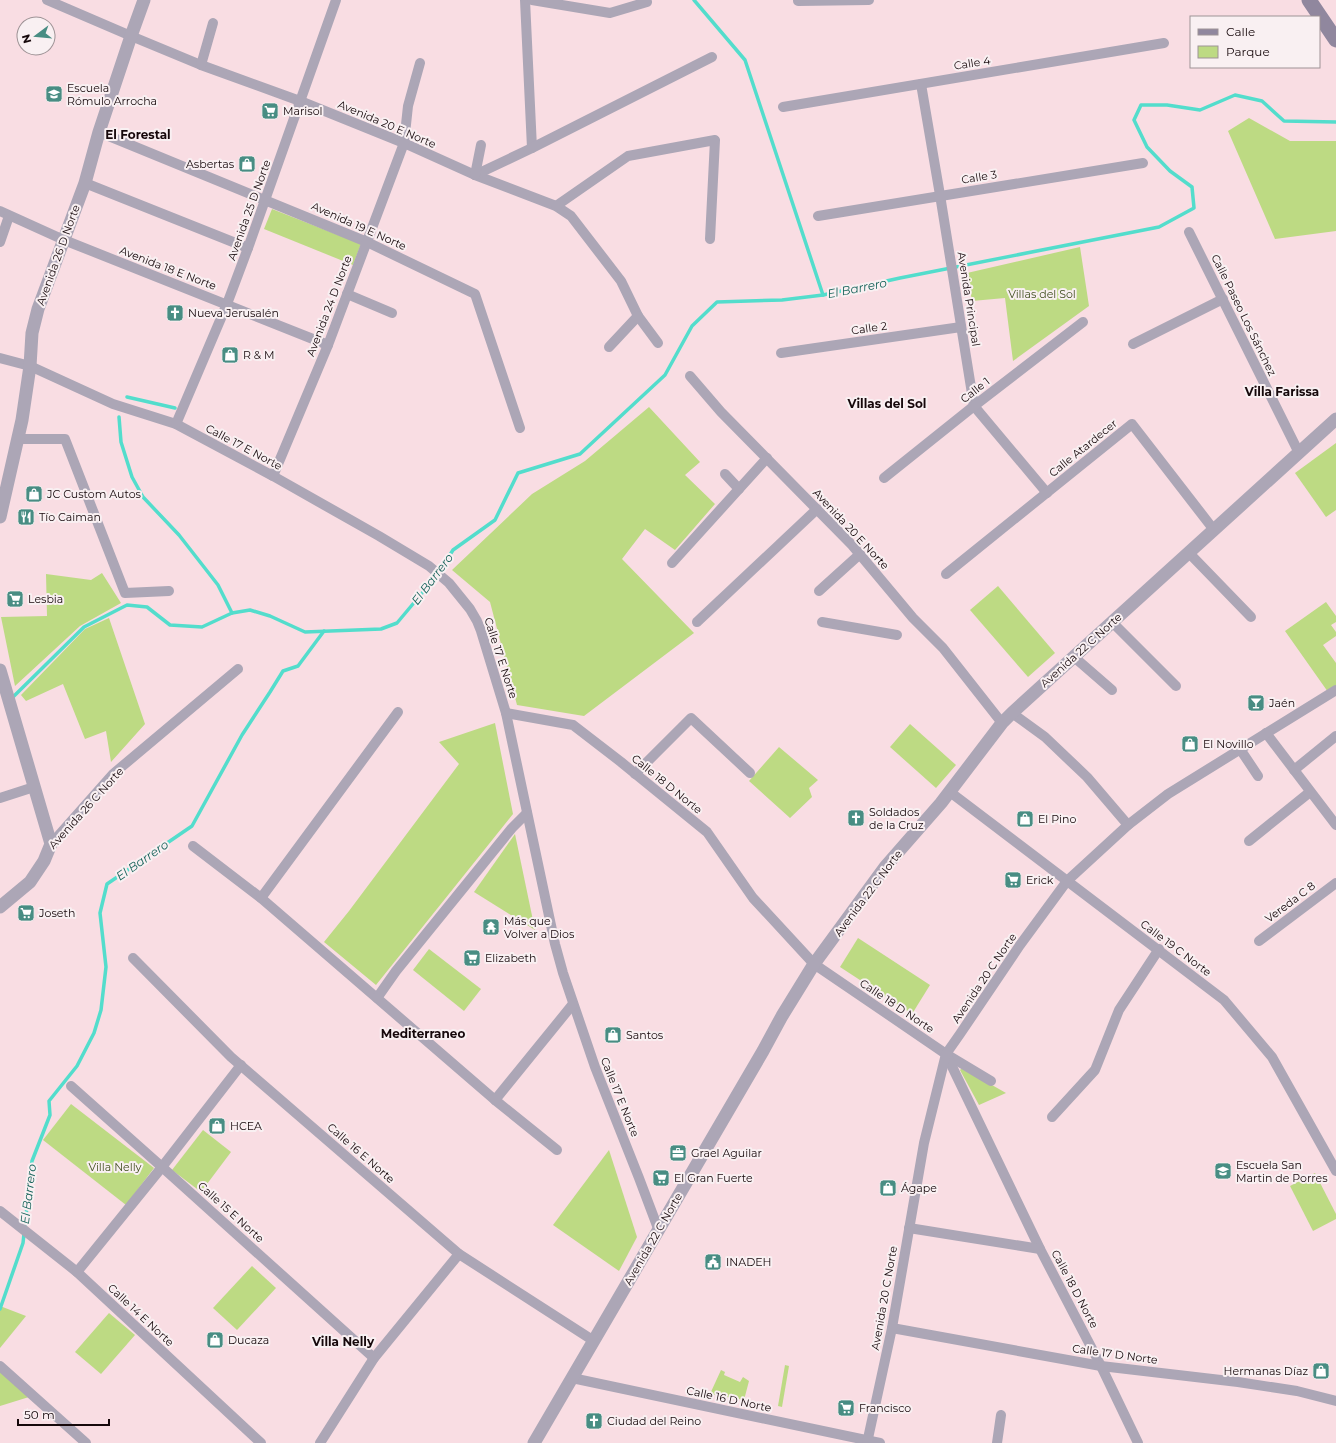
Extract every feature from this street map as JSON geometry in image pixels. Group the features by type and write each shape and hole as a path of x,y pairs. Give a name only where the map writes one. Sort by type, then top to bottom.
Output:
{"main road":[{"path":"1308,0 1319,16"},
{"path":"1320,17 1336,40"}],"street":[{"name":"Avenida 20 E Norte","path":"48,0 201,65 300,101 404,143 475,175 556,206 571,216 621,281 638,316 658,344"},
{"name":"Avenida 26 D Norte","path":"0,517 22,420 30,366 32,332 36,314 85,183 99,132 144,0"},
{"name":"Avenida 25 D Norte","path":"176,424 227,304 266,200 336,0"},
{"path":"525,0 532,148"},
{"path":"532,0 610,13 647,2"},
{"path":"798,1 869,0"},
{"path":"201,65 214,23"},
{"name":"Calle 4","path":"783,107 1164,43"},
{"path":"475,175 532,148 712,57"},
{"name":"Avenida 24 D Norte","path":"273,476 328,345 404,143 408,106 420,63"},
{"name":"Avenida Principal","path":"921,84 974,406"},
{"name":"Avenida 19 E Norte","path":"99,132 367,242 475,294 520,428"},
{"path":"556,206 628,156 715,140 710,239"},
{"path":"475,175 481,145"},
{"name":"Calle 3","path":"818,216 1143,163"},
{"path":"85,183 248,248"},
{"path":"0,242 4,214"},
{"name":"Avenida 18 E Norte","path":"4,214 64,240 328,345"},
{"name":"Calle Paseo Los Sánchez","path":"1189,232 1299,453"},
{"path":"347,294 392,313"},
{"path":"1133,344 1223,299"},
{"path":"609,348 638,316"},
{"name":"Calle 1","path":"884,478 1082,322"},
{"name":"Calle 2","path":"781,353 961,327"},
{"name":"Calle 17 E Norte","path":"0,358 30,366 114,404 176,424 273,476 429,566 449,584 470,609 481,631 506,713 555,944 595,1067 659,1231"},
{"name":"Avenida 20 E Norte","path":"690,376 721,412 860,554 913,618 943,648 1002,723"},
{"path":"974,406 1047,493"},
{"name":"Avenida 22 C Norte","path":"534,1443 659,1231 782,1016 814,964 885,867 941,803 1002,723 1012,713 1336,419"},
{"name":"Calle Atardecer","path":"946,574 1132,424 1214,530"},
{"path":"18,439 65,439 125,593 169,590"},
{"path":"672,564 767,458"},
{"path":"725,474 739,489"},
{"path":"697,622 817,509"},
{"path":"1189,552 1251,617"},
{"path":"819,591 860,554"},
{"path":"822,622 897,635"},
{"path":"1112,622 1176,686"},
{"path":"1074,657 1112,690"},
{"name":"Avenida 26 C Norte","path":"0,907 30,882 44,861 51,844 113,774 238,669"},
{"path":"0,670 51,844"},
{"name":"Avenida 20 C Norte","path":"867,1442 892,1328 924,1143 946,1054 1020,946 1067,881 1128,825 1168,794 1336,690"},
{"path":"261,898 398,712"},
{"name":"Calle 18 D Norte","path":"506,713 573,726 635,774 707,832 752,898 814,964 946,1054 1040,1249 1101,1366 1138,1443"},
{"path":"1012,713 1045,737 1087,777 1128,825"},
{"path":"635,774 691,718 750,773"},
{"path":"1266,733 1336,824"},
{"path":"1294,770 1336,736"},
{"path":"1240,749 1258,776"},
{"path":"0,798 34,787"},
{"name":"Calle 19 C Norte","path":"950,792 1159,949 1224,1000 1272,1057 1336,1171"},
{"path":"1249,841 1310,792"},
{"path":"377,998 396,971 512,828 527,813"},
{"path":"193,846 261,898 495,1100 557,1150"},
{"name":"Vereda C 8","path":"1259,941 1336,883"},
{"path":"1052,1117 1095,1070 1119,1010 1159,949"},
{"name":"Calle 16 E Norte","path":"134,958 231,1057 459,1254 594,1341"},
{"path":"495,1100 574,1004"},
{"path":"946,1054 991,1081"},
{"path":"77,1272 162,1167 241,1065"},
{"name":"Calle 15 E Norte","path":"71,1086 374,1358"},
{"name":"Calle 14 E Norte","path":"0,1211 77,1272 261,1443"},
{"path":"909,1228 1040,1249"},
{"path":"320,1443 374,1358 459,1254"},
{"name":"Calle 17 D Norte","path":"892,1328 1101,1366 1238,1382 1297,1391 1336,1401"},
{"path":"0,1366 86,1443"},
{"name":"Calle 16 D Norte","path":"572,1378 867,1442 880,1443"},
{"path":"997,1443 1002,1415"}],"green space":[{"path":"1249,118 1290,141 1336,141 1336,231 1275,239 1228,131"},
{"path":"272,209 361,244 353,265 264,229"},
{"name":"Villas del Sol","path":"1080,247 1089,306 1013,361 1005,298 972,301 967,273"},
{"path":"649,407 700,462 685,475 715,504 675,550 645,529 622,559 694,633 584,716 517,705 490,602 452,570 532,494 585,461"},
{"path":"1336,443 1336,510 1326,517 1295,473"},
{"path":"102,573 121,603 80,626 15,686 1,617 47,616 46,574 91,580"},
{"path":"998,586 1055,653 1028,677 970,610"},
{"path":"1326,602 1336,616 1336,622 1331,625 1336,632 1336,636 1323,645 1336,663 1336,686 1328,692 1285,631"},
{"path":"109,618 145,724 111,762 106,731 85,739 63,684 26,701 21,695 85,629"},
{"path":"495,723 513,814 376,985 324,942 459,764 439,742"},
{"path":"910,724 956,765 936,788 890,747"},
{"path":"779,747 818,780 809,788 812,797 790,818 749,781"},
{"path":"515,834 535,930 474,892"},
{"path":"858,938 930,985 912,1014 840,967"},
{"path":"429,949 481,989 464,1011 413,970"},
{"path":"962,1068 1006,1093 979,1105 960,1070"},
{"name":"Villa Nelly","path":"71,1104 154,1168 126,1205 43,1140"},
{"path":"203,1130 231,1152 201,1192 172,1170"},
{"path":"609,1150 637,1237 619,1271 553,1225"},
{"path":"1315,1173 1336,1214 1336,1219 1313,1231 1290,1186"},
{"path":"252,1266 276,1288 237,1330 213,1308"},
{"path":"0,1306 26,1316 0,1348"},
{"path":"109,1313 135,1335 101,1374 75,1352"},
{"path":"785,1365 789,1366 782,1407 778,1406"},
{"path":"721,1370 725,1372 724,1375 740,1382 743,1377 749,1381 744,1400 710,1394"},
{"path":"0,1371 29,1397 0,1406"}],"waterway":[{"path":"694,0 745,60 823,295"},
{"name":"El Barrero","path":"12,698 84,627 127,605 147,607 170,625 202,627 232,613 250,610 270,616 305,632 381,629 397,623 438,574 453,550 495,520 518,473 580,454 665,375 692,326 717,302 782,300 823,295 900,278 1159,227 1194,208 1192,187 1170,171 1147,147 1134,120 1141,105 1167,105 1200,110 1235,95 1262,101 1284,121 1336,122"},
{"path":"127,397 175,408"},
{"path":"119,417 121,442 132,477 143,497 179,535 218,585 232,613"},
{"name":"El Barrero","path":"0,1309 23,1243 32,1161 50,1115 49,1101 77,1066 94,1033 101,1010 106,967 100,913 107,884 192,826 242,735 283,671 298,666 324,631"}],"place":[{"name":"Escuela Rómulo Arrocha","path":"54,94"},
{"name":"Marisol","path":"270,111"},
{"name":"Asbertas","path":"247,164"},
{"name":"Nueva Jerusalén","path":"175,313"},
{"name":"R & M","path":"230,355"},
{"name":"JC Custom Autos","path":"34,494"},
{"name":"Tío Caiman","path":"26,517"},
{"name":"Lesbia","path":"15,599"},
{"name":"Jaén","path":"1256,703"},
{"name":"El Novillo","path":"1190,744"},
{"name":"Soldados de la Cruz","path":"856,818"},
{"name":"El Pino","path":"1025,819"},
{"name":"Erick","path":"1013,880"},
{"name":"Joseth","path":"26,913"},
{"name":"Más que Volver a Dios","path":"491,927"},
{"name":"Elizabeth","path":"472,958"},
{"name":"Santos","path":"613,1035"},
{"name":"HCEA","path":"217,1126"},
{"name":"Grael Aguilar","path":"678,1153"},
{"name":"Escuela San Martin de Porres","path":"1223,1171"},
{"name":"El Gran Fuerte","path":"661,1178"},
{"name":"Ágape","path":"888,1188"},
{"name":"INADEH","path":"713,1262"},
{"name":"Ducaza","path":"215,1340"},
{"name":"Hermanas Díaz","path":"1321,1371"},
{"name":"Francisco","path":"846,1408"},
{"name":"Ciudad del Reino","path":"594,1421"}],"district":[{"name":"El Forestal","path":"138,134"},
{"name":"Villa Farissa","path":"1282,391"},
{"name":"Villas del Sol","path":"887,403"},
{"name":"Mediterraneo","path":"423,1033"},
{"name":"Villa Nelly","path":"343,1341"}]}
